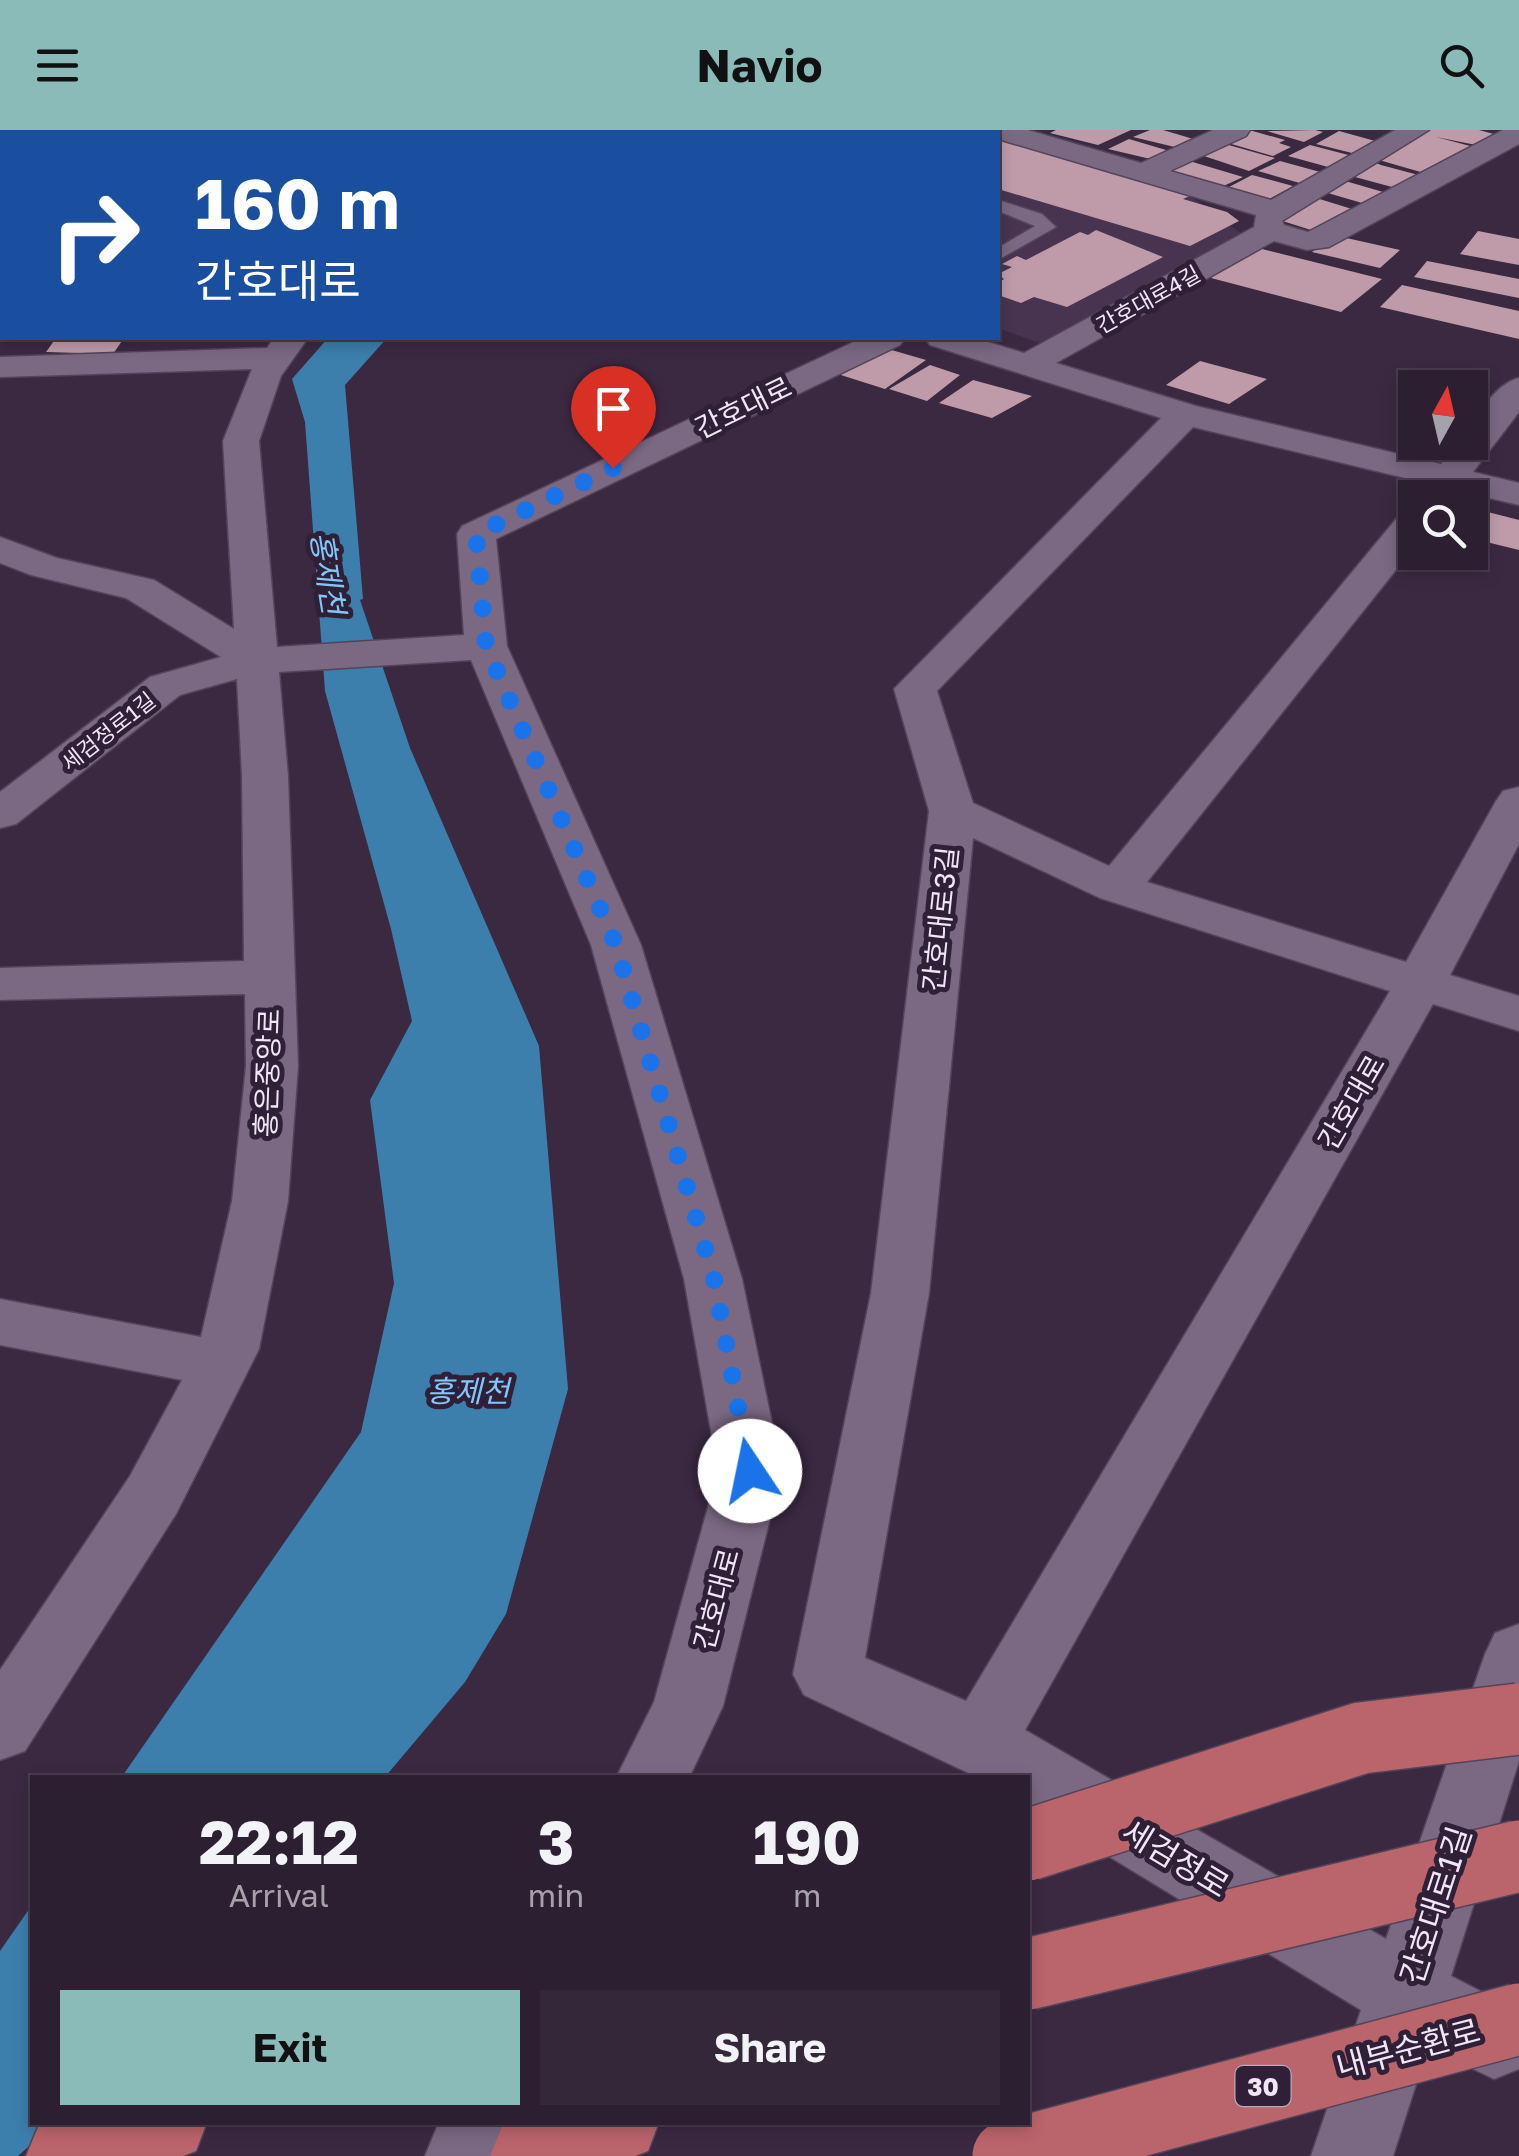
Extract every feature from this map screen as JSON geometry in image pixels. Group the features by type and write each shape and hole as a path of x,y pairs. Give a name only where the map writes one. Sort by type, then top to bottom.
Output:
{"highway":[{"path":"1030,1844 1361,1738 1519,1719"},
{"path":"1030,1974 1519,1856"},
{"name":"내부순환로","path":"1008,2156 1519,2019"},
{"path":"67,2156 158,2125"},
{"path":"531,2156 611,2125"}],"street":[{"path":"1144,172 1236,130"},
{"name":"간호대로4길","path":"1025,366 1272,221 1415,130"},
{"path":"1018,132 1144,172 1316,241 1519,133"},
{"name":"간호대로","path":"654,1775 688,1706 750,1471 714,1279 616,945 486,646 476,534 884,340"},
{"path":"948,340 1185,414 1417,480"},
{"name":"홍은중앙로","path":"0,367 283,348"},
{"name":"홍은중앙로","path":"0,1729 153,1495 229,1349 260,1201 272,1066 265,776 241,441 264,376 283,348"},
{"path":"1447,480 1519,388"},
{"path":"952,811 915,689 1185,414"},
{"path":"1488,491 1519,494"},
{"path":"1398,542 1117,888 1519,1014"},
{"path":"0,550 45,567 140,590 256,662"},
{"name":"세검정로1길","path":"8,800 165,686 256,662 486,646"},
{"name":"간호대로","path":"981,1741 1421,982 1519,800"},
{"name":"간호대로3길","path":"828,1674 900,1293 952,811 1117,888"},
{"path":"0,984 270,976"},
{"path":"0,1322 221,1364"},
{"name":"간호대로1길","path":"1352,2156 1519,1654"},
{"name":"세검정로","path":"828,1674 981,1741 1406,1994 1519,2053"},
{"path":"466,2156 482,2125"}],"lane":[{"path":"1000,207 1036,218 1047,226 1000,254"},
{"path":"1000,238 1020,244"}],"shaded area":[{"path":"1000,134 1185,192 1243,235 1040,343 1000,329"}],"water":[{"name":"홍제천","path":"326,340 385,340 345,385 363,599 360,600 410,748 539,1046 568,1389 506,1614 465,1682 387,1775 123,1775 361,1432 394,1283 370,1100 412,1021 391,929 325,691 305,422 292,379"},
{"path":"30,1908 30,2125 53,2125 18,2156 0,2156 0,1951"}],"building":[{"path":"1131,130 1098,145 1050,133"},
{"path":"1150,130 1200,141 1183,149 1133,137"},
{"path":"1249,130 1285,140 1279,143 1291,147 1273,156 1221,141"},
{"path":"1430,130 1479,130 1501,136 1481,146 1436,137 1474,147 1431,175 1372,158"},
{"path":"1267,131 1323,132 1304,142"},
{"path":"1339,131 1386,144 1364,156 1316,144"},
{"path":"1000,135 1192,195 1183,199 1227,212 1239,221 1190,246 1000,190"},
{"path":"1129,139 1176,153 1159,161 1108,149"},
{"path":"1218,142 1275,158 1249,171 1195,153"},
{"path":"1310,145 1360,158 1339,170 1288,156"},
{"path":"1186,160 1243,177 1217,189 1167,172"},
{"path":"1369,160 1426,177 1403,190 1344,174"},
{"path":"1280,161 1331,175 1310,186 1258,171"},
{"path":"1252,175 1293,186 1269,199 1229,187"},
{"path":"1335,178 1390,194 1369,205 1314,189"},
{"path":"1313,197 1352,209 1311,230 1273,218"},
{"path":"1096,230 1163,257 1067,307 1034,297 1021,303 1000,296 1000,282 1004,279 1000,273 1012,267 1002,264 1017,256 1026,260 1080,232 1088,235"},
{"path":"1478,231 1519,239 1519,265 1460,254"},
{"path":"1333,235 1400,250 1380,268 1312,252"},
{"path":"1254,247 1382,279 1341,312 1211,278"},
{"path":"1427,261 1519,279 1519,298 1414,277"},
{"path":"1402,285 1519,311 1519,339 1380,307"},
{"path":"55,340 123,340 113,354 46,352"},
{"path":"871,344 926,360 885,389 825,370"},
{"path":"1200,361 1267,379 1229,404 1166,385"},
{"path":"930,365 960,375 927,401 889,389"},
{"path":"973,380 1032,396 992,418 939,403"},
{"path":"1488,512 1519,520 1519,550 1488,542"}],"route":[{"path":"613,468 476,534 486,646 616,945 714,1279 750,1471"}]}
